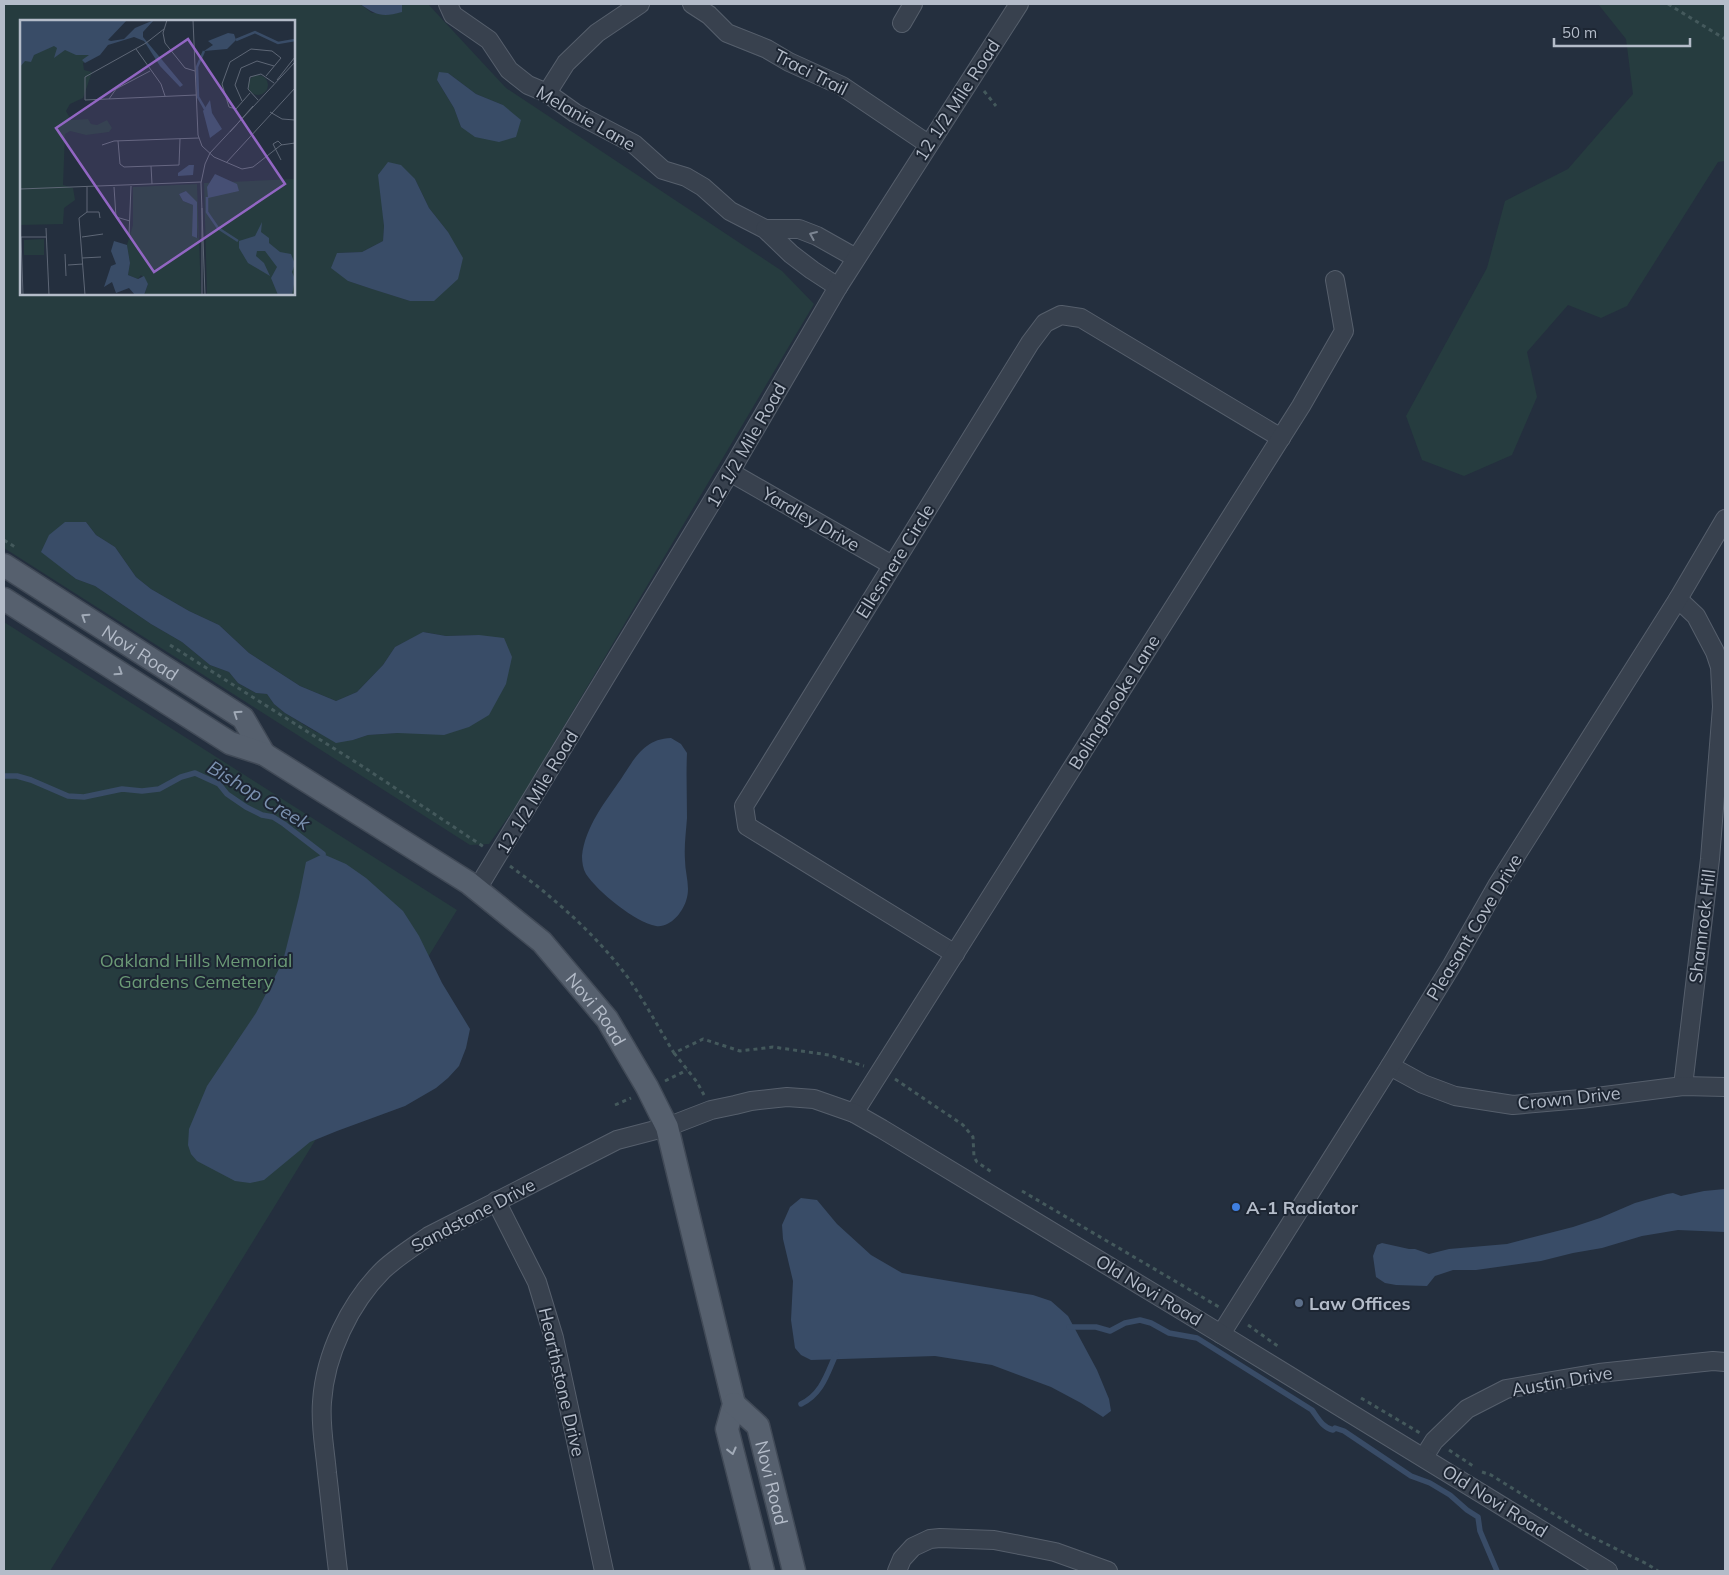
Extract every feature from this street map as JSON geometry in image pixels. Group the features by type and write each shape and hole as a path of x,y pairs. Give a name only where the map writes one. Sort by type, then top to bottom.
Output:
{"main road":[{"name":"Novi Road","path":"11,557 243,718 264,754"},
{"name":"Novi Road","path":"4,599 230,744 264,754 477,889 542,942 607,1019 647,1086 667,1127 734,1404 727,1429 763,1571"},
{"name":"Novi Road","path":"734,1404 758,1426 794,1571"}],"street":[{"name":"Melanie Lane","path":"448,4 453,15 489,40 510,70 528,85 548,93 575,114 634,144 663,170 686,177 703,187 730,210 765,229 791,254 838,287"},
{"path":"548,93 566,63 597,33 640,4"},
{"name":"Traci Trail","path":"692,4 709,15 727,33 767,49 842,86 928,144"},
{"path":"902,23 913,4"},
{"name":"12 1/2 Mile Road","path":"477,889 730,472 838,287 1019,4"},
{"name":"Melanie Lane","path":"765,229 799,229 856,258"},
{"name":"Bolingbrooke Lane","path":"854,1113 1280,438 1344,331 1335,280"},
{"name":"Ellesmere Circle","path":"955,954 746,826 744,806 1030,343 1045,323 1061,315 1081,318 1280,438"},
{"name":"Yardley Drive","path":"730,472 892,565"},
{"name":"Pleasant Cove Drive","path":"1221,1334 1390,1066 1498,884 1678,599 1725,519"},
{"name":"Shamrock Hill","path":"1678,599 1696,616 1715,652 1720,668 1722,707 1710,860 1682,1086"},
{"name":"Crown Drive","path":"1390,1066 1423,1084 1455,1096 1513,1105 1581,1099 1682,1086 1725,1087"},
{"name":"Old Novi Road","path":"667,1127 711,1110 768,1098 814,1099 854,1113 1424,1457 1608,1571"},
{"name":"Sandstone Drive","path":"338,1571 322,1429 322,1410 328,1365 341,1330 360,1299 382,1271 400,1255 429,1236 617,1140 667,1127"},
{"name":"Hearthstone Drive","path":"496,1201 536,1282 554,1338 604,1571"},
{"name":"Austin Drive","path":"1424,1457 1434,1441 1467,1409 1506,1389 1599,1373 1713,1361 1725,1362"},
{"path":"896,1571 902,1559 913,1547 930,1539 940,1538 994,1540 1048,1550 1108,1571"}],"path":[{"path":"1668,4 1725,38"},
{"path":"4,540 10,544 11,557"},
{"path":"167,643 365,768 498,856 547,894 573,916 625,974 674,1053 697,1082"},
{"path":"674,1053 703,1040 740,1051 773,1047 829,1054 893,1077 963,1125 973,1137 974,1157 977,1162 995,1174"},
{"path":"1020,1189 1233,1315 1287,1352"},
{"path":"1357,1396 1456,1453 1474,1466"},
{"path":"1482,1472 1490,1475 1586,1534 1658,1571"}],"green space":[{"path":"4,4 360,4 372,13 401,12 402,4 428,4 506,88 782,271 814,304 519,802 489,844 470,845 4,548","holes":["448,73 476,94 503,105 461,127 454,108 437,80","415,179 429,208 448,232 410,301 348,281 337,253 362,252 383,241 382,201","86,522 96,535 115,547 136,577 151,589 189,611 219,625 249,653 300,686 336,701 357,692 383,665 395,647 424,632 446,636 479,635 398,733 368,735 353,740 316,732 285,713 274,704 267,694 256,693 238,683 229,672 210,665 182,642 151,624 95,586 76,579 64,569"]},
{"path":"1598,4 1725,4 1725,161 1718,162 1627,306 1601,318 1568,305 1527,352 1537,397 1512,455 1464,476 1422,460 1406,416 1487,268 1505,201 1568,169 1633,94 1626,39"},
{"name":"Oakland Hills Memorial Gardens Cemetery","path":"4,622 457,910 50,1571 4,1571"}],"water":[{"path":"360,4 402,4 402,12 384,15 370,11"},
{"path":"439,72 448,73 476,94 503,105 521,120 516,137 499,142 475,137 461,127 454,108 437,80"},
{"path":"388,162 401,165 415,179 429,208 448,232 463,258 458,279 434,301 410,301 372,289 348,281 331,268 337,253 362,252 383,241 384,226 378,175"},
{"path":"65,522 86,522 96,535 115,547 136,577 151,589 189,611 219,625 249,653 300,686 336,701 357,692 383,665 395,647 423,632 446,636 479,635 504,638 512,657 506,684 489,715 469,727 444,735 398,733 368,735 336,743 285,713 274,704 267,694 256,693 238,683 229,672 210,665 182,642 151,624 95,586 76,579 41,552 49,535"},
{"path":"671,738 681,744 687,753 685,865 688,891 682,910 675,919 666,925 656,926 648,924 628,913 599,889 585,872 582,856 591,825 636,757 654,742"},
{"path":"323,854 346,864 366,878 403,911 419,936 442,983 470,1029 466,1048 459,1066 448,1078 436,1088 405,1106 310,1142 264,1180 250,1183 235,1181 197,1161 191,1154 188,1145 189,1129 207,1086 256,1013 283,961 306,862"},
{"path":"1725,1189 1725,1232 1678,1230 1642,1236 1602,1248 1541,1261 1476,1270 1453,1270 1435,1276 1427,1286 1396,1285 1385,1283 1376,1277 1373,1256 1377,1245 1382,1243 1415,1249 1429,1254 1449,1249 1507,1244 1573,1227 1635,1203 1667,1194 1673,1193 1681,1196"},
{"path":"801,1198 817,1200 837,1224 871,1255 902,1273 1033,1295 1051,1301 1068,1316 1097,1370 1109,1399 1111,1411 1103,1417 1051,1387 992,1365 935,1356 811,1360 801,1355 795,1348 791,1320 793,1281 783,1239 782,1225 790,1207"}],"waterway":[{"name":"Bishop Creek","path":"4,776 17,776 68,796 84,797 122,789 142,791 159,789 181,777 195,773 219,784 227,794 246,807 262,815 273,817 323,854"},
{"path":"1069,1327 1096,1327 1110,1331 1125,1323 1140,1320 1151,1323 1169,1333 1197,1338 1312,1410 1326,1427 1344,1431 1411,1476 1430,1483 1450,1495 1478,1517 1480,1531 1497,1571"},
{"path":"801,1404 819,1389 827,1376 836,1354"}],"place":[{"name":"A-1 Radiator","path":"1236,1207"},
{"name":"Law Offices","path":"1299,1303"}]}
